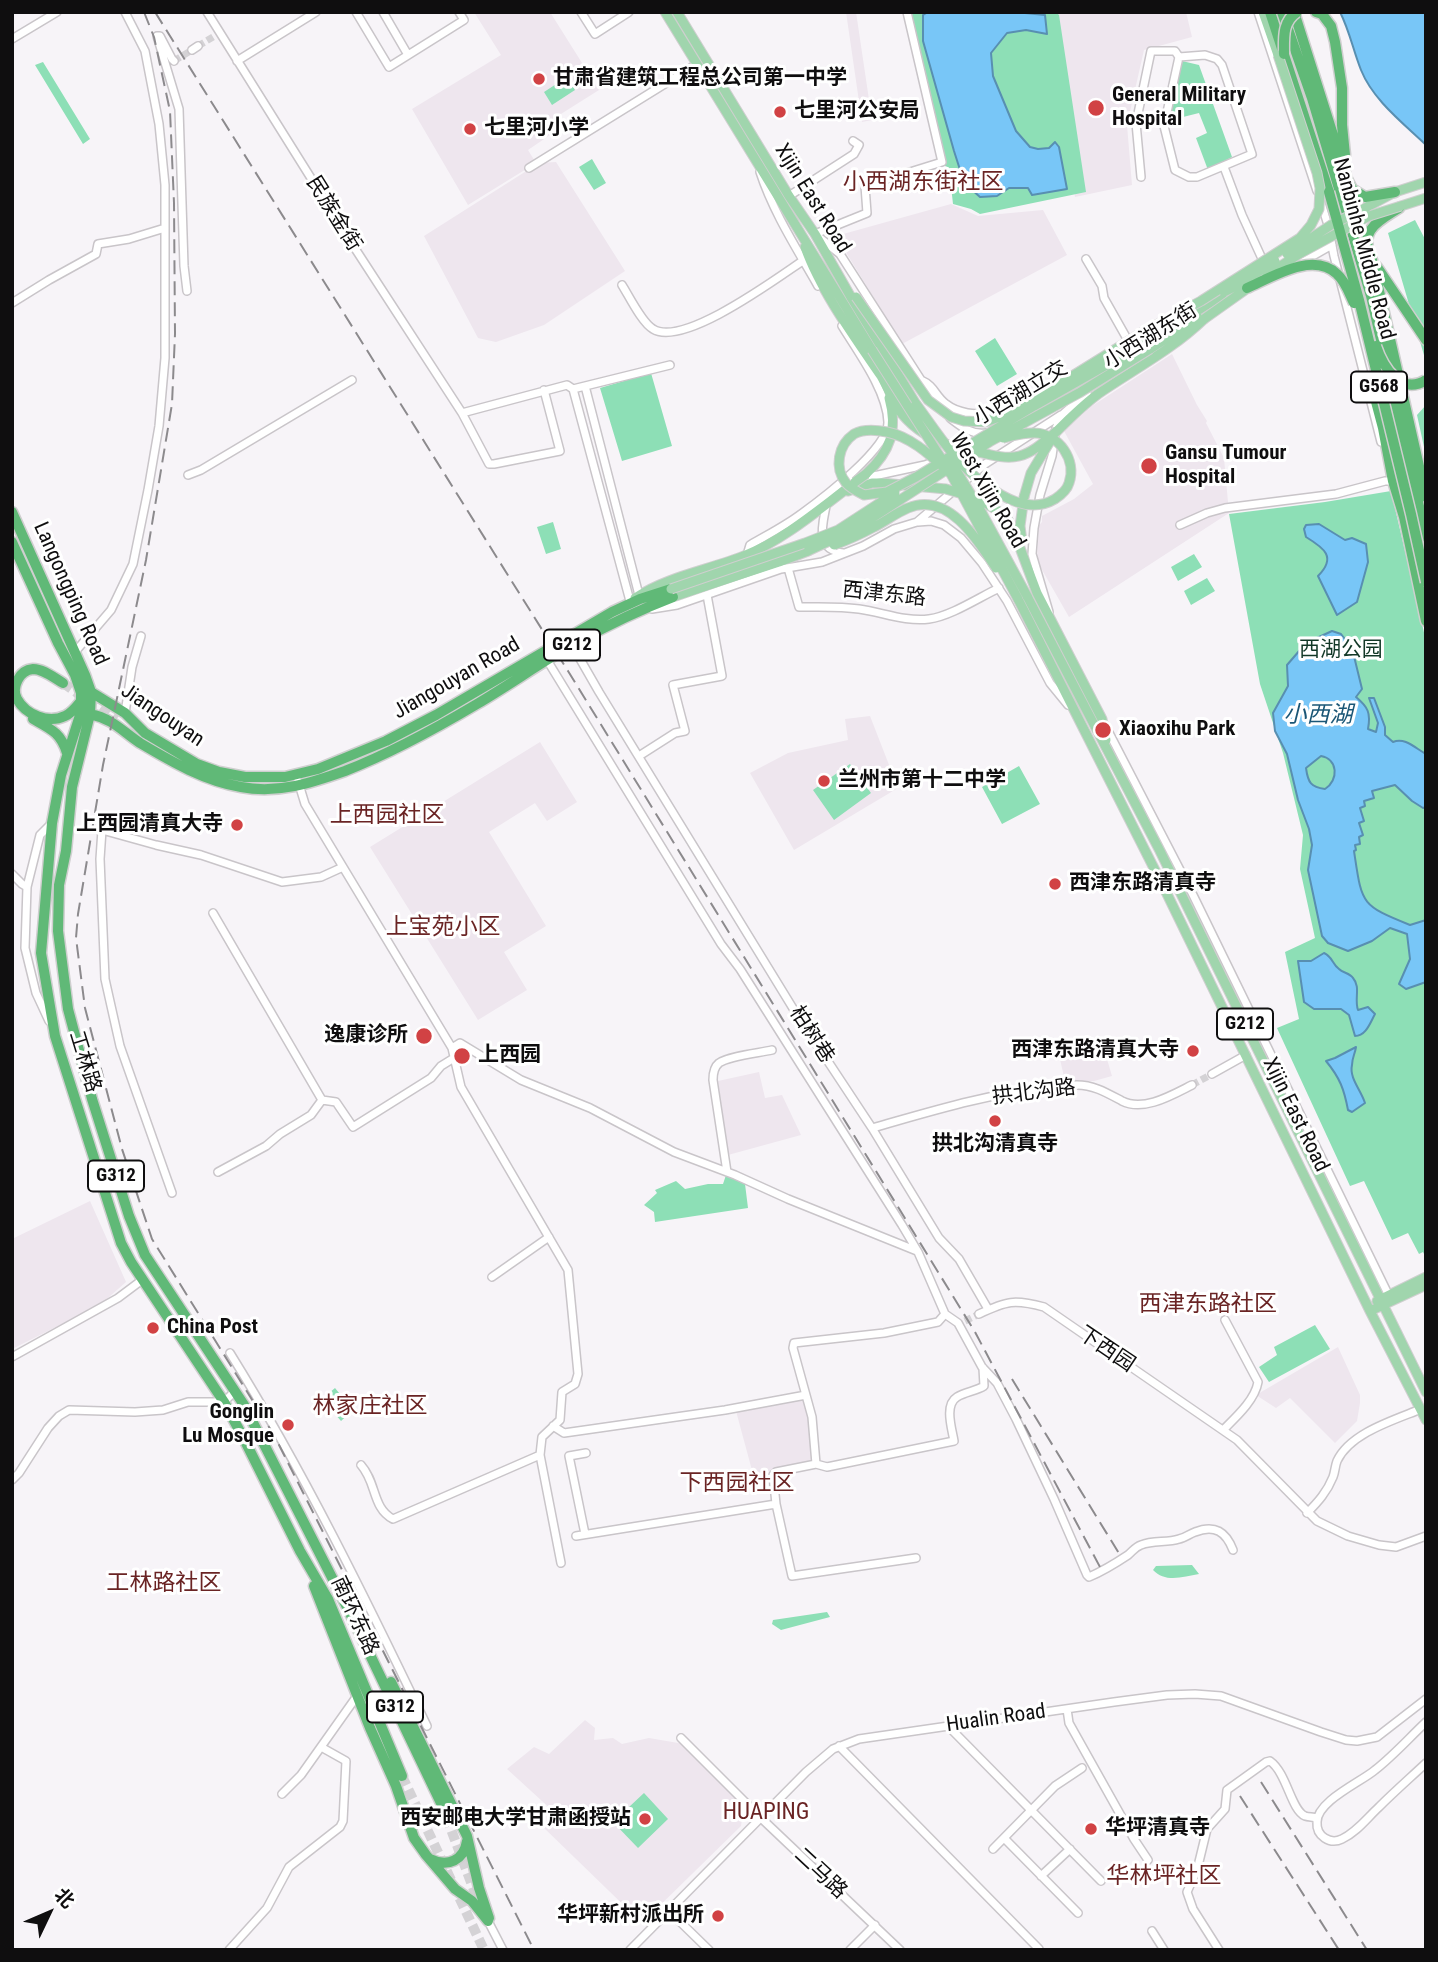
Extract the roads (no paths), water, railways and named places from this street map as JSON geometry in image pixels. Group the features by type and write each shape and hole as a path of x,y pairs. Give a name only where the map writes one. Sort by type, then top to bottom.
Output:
{"highway":[{"name":"Nanbinhe Middle Road","path":"1270,12 1281,54 1329,192 1352,274 1426,582"},
{"name":"Nanbinhe Middle Road","path":"1282,12 1312,98 1371,296 1426,537"},
{"path":"1281,54 1285,28 1295,12 1352,189 1365,197 1395,192"},
{"path":"1317,12 1322,14 1331,26 1335,42 1342,88 1347,179"},
{"path":"1401,206 1375,223 1367,234 1368,252 1426,340"},
{"path":"1372,260 1425,494"},
{"path":"1243,286 1311,264 1336,272 1346,285 1354,303 1384,428 1393,481 1404,517 1426,621"},
{"path":"1352,274 1380,359 1397,380 1405,385 1414,386 1426,380"},
{"name":"Langongping Road","path":"12,513 15,525 91,692"},
{"name":"Langongping Road","path":"12,542 75,675 81,701"},
{"name":"Jiangouyan Road","path":"296,774 353,756 418,725 619,608 640,599 672,593"},
{"name":"Jiangouyan Road","path":"299,786 391,751 477,705 572,645 672,593"},
{"path":"12,678 26,666 34,665 48,669 64,681 34,669 26,671 16,683 16,697 30,713 44,719 65,716 81,701"},
{"name":"工林路","path":"91,692 90,714 72,787 66,851 59,885 58,931 68,1009 92,1099 136,1237 258,1431 349,1611"},
{"name":"Jiangouyan","path":"91,692 111,704 116,716 175,762 217,782 244,788 299,786"},
{"path":"13,701 29,716 57,733 67,753"},
{"name":"工林路","path":"81,701 81,712 61,775 52,823 41,953 55,1036 121,1243 142,1280 224,1402 300,1551"},
{"path":"111,704 104,710 116,716"},
{"name":"Jiangouyan","path":"90,714 116,716 197,764 219,772 265,778 296,774"},
{"path":"300,1551 396,1786 414,1838 455,1889 472,1901 488,1921"},
{"name":"南环东路","path":"300,1551 328,1599 402,1776"},
{"path":"349,1611 368,1636 467,1836 488,1921"},
{"name":"南环东路","path":"349,1611 441,1803"},
{"path":"426,1855 439,1863 454,1861 465,1851 467,1836"}],"main road":[{"path":"665,12 951,474 1023,597 1045,653"},
{"name":"Xijin East Road","path":"677,12 854,298"},
{"path":"854,298 928,400 951,418 985,422 1005,415 1265,263 1300,238 1316,218 1320,200 1317,173 1281,54 1261,12"},
{"path":"798,229 817,276 901,413 933,439 992,456 1013,458 1037,449 1096,395 1146,364 1243,286 1331,225 1395,192 1426,182"},
{"path":"1201,301 1243,286 1369,216 1426,198"},
{"path":"1243,286 1265,263"},
{"name":"小西湖立交","path":"916,477 1243,286"},
{"name":"小西湖立交","path":"808,551 855,529 991,441 1079,393 1243,286"},
{"path":"854,298 916,404 955,456 983,483 1022,504 1036,506 1062,495 1069,482 1070,467 1067,453 1057,441 1035,433 991,441"},
{"path":"619,608 653,587 747,555 783,536 866,474 886,452 891,439 893,422 885,383"},
{"name":"West Xijin Road","path":"916,404 978,506 1023,597"},
{"path":"1025,560 1020,526 1024,497 1031,473 1057,431"},
{"path":"916,477 887,492 864,495 847,485 839,470 841,450 845,442 860,432 887,432 909,440 951,474"},
{"path":"672,593 838,530 876,507 916,477"},
{"path":"839,494 872,483 946,489 998,509 1014,532 1037,593 1102,719 1107,749"},
{"path":"808,551 848,540 908,508 929,505 949,511 976,540 1003,578 1045,653"},
{"name":"G212","path":"672,593 808,551"},
{"name":"Xijin East Road","path":"1023,597 1166,863 1386,1300 1426,1392"},
{"name":"Xijin East Road","path":"1045,653 1426,1420"},
{"path":"1386,1300 1426,1277"},
{"path":"1369,1308 1426,1285"}],"street":[{"path":"12,39 57,12"},
{"path":"75,652 111,610 132,564 159,426 165,358 165,185 154,91 145,51 125,12"},
{"name":"民族金街","path":"207,12 216,35 237,61 462,413 489,464 560,451 544,390"},
{"path":"237,61 316,12"},
{"path":"356,12 388,67 464,20 459,12"},
{"path":"383,12 408,55"},
{"path":"581,12 595,34 629,12"},
{"path":"907,12 942,162 865,186 867,213 815,234 839,254 937,405 964,429 976,434 997,432"},
{"name":"Nanbinhe Middle Road","path":"1261,12 1328,225 1374,421 1393,481"},
{"path":"174,61 160,36 157,36 179,110 187,290"},
{"path":"1141,177 1136,123 1151,51 1175,51 1179,57 1164,126 1175,170 1189,177 1197,177 1252,154 1222,65 1217,59 1205,55 1179,57"},
{"path":"529,168 697,64"},
{"path":"789,196 854,154 859,145 853,141"},
{"path":"747,555 750,545 800,515 840,483 882,442 888,426 880,392 766,191 758,164"},
{"path":"1224,167 1242,215 1265,263"},
{"name":"小西湖东街","path":"840,483 925,466 997,432 1328,225"},
{"path":"12,303 96,254 98,244 165,229"},
{"name":"小西湖东街","path":"917,522 985,464 1062,415 1079,398 1228,301 1332,246"},
{"path":"1086,259 1132,348"},
{"path":"622,285 650,328 658,332 670,332 708,321 804,260"},
{"path":"573,389 670,365"},
{"path":"867,367 885,383"},
{"path":"188,475 201,470 352,380"},
{"path":"920,380 930,384 945,404 961,412 1023,417 1041,423 1054,446"},
{"path":"462,413 567,384 573,389 630,601"},
{"path":"584,386 639,595"},
{"path":"1050,616 1032,554 1043,483 1054,446 1056,428 1062,415 1052,400"},
{"path":"1180,525 1225,508 1336,495 1393,481"},
{"path":"826,506 822,532 828,547 844,554"},
{"name":"Xijin East Road","path":"917,522 931,521 944,525 961,538 982,562 1050,683 1075,713"},
{"path":"637,611 677,605 788,568 822,562 894,529 917,522"},
{"name":"西津东路","path":"788,568 799,607 860,609 905,618 930,619 999,588"},
{"path":"639,756 675,733 685,731 673,685 722,677 707,595"},
{"path":"116,716 141,636"},
{"name":"柏树巷","path":"572,645 794,1010 872,1128 939,1238 959,1259 988,1309"},
{"path":"547,660 714,933 740,969 918,1252 945,1314 962,1322 982,1367 984,1386 958,1396 953,1401 950,1418 954,1441 827,1467 816,1464 776,1472 773,1475 776,1504 792,1576 916,1558"},
{"name":"Xijin East Road","path":"1102,719 1198,907 1386,1300"},
{"path":"296,774 305,804 452,1048 458,1080 466,1097 568,1270 578,1374 575,1384 562,1392 560,1420 542,1437 540,1455 561,1563"},
{"path":"52,823 40,835 27,887 25,948 36,993 55,1036"},
{"path":"172,1193 120,1046 105,979 100,859 102,830 201,855 282,882 321,877 343,867"},
{"path":"12,874 27,887"},
{"path":"213,913 322,1100"},
{"path":"452,1048 460,1044 521,1080 590,1108 674,1152 918,1252"},
{"path":"727,1172 713,1080 716,1067 731,1059 772,1051"},
{"path":"1212,1074 1246,1055"},
{"path":"322,1100 336,1102 353,1127 431,1077 440,1066 454,1058"},
{"name":"拱北沟路","path":"872,1128 1020,1091 1077,1085 1107,1092 1129,1104 1165,1099 1192,1085"},
{"path":"218,1172 266,1146 311,1115 322,1100"},
{"path":"492,1278 550,1237"},
{"path":"12,1357 118,1298 142,1280"},
{"name":"下西园","path":"979,1314 1007,1302 1044,1307 1237,1440 1317,1521 1348,1536 1379,1545 1396,1547 1426,1536"},
{"path":"816,1464 812,1417 793,1348 794,1343 884,1333 938,1322 945,1314"},
{"path":"1223,1430 1241,1411 1256,1390 1258,1382 1224,1320"},
{"path":"230,1353 300,1472 426,1726"},
{"path":"982,1367 997,1383 1016,1419 1089,1577 1131,1553 1137,1546 1178,1540 1209,1528 1224,1534 1233,1550"},
{"path":"12,1479 48,1428 69,1410 163,1410 188,1402 224,1402 235,1391"},
{"path":"553,1426 564,1433 725,1410 806,1395"},
{"path":"1307,1513 1322,1499 1333,1476 1336,1462 1345,1448 1357,1438 1421,1409"},
{"path":"586,1453 569,1456 580,1535 776,1504"},
{"path":"360,1465 368,1473 380,1507 393,1519 540,1455"},
{"path":"400,1700 412,1695"},
{"path":"282,1794 301,1774 357,1696"},
{"name":"Hualin Road","path":"630,1950 806,1772 839,1746 866,1737 1167,1696 1221,1696 1321,1732 1357,1741 1377,1737 1426,1699"},
{"path":"1067,1709 1069,1723 1133,1839 1149,1860"},
{"path":"1426,1722 1377,1769 1342,1791 1325,1806 1317,1818 1317,1826 1323,1837 1336,1841 1344,1838 1426,1763"},
{"path":"948,1726 1101,1881"},
{"name":"二马路","path":"681,1738 900,1950"},
{"path":"839,1746 1039,1949"},
{"path":"229,1950 267,1908 289,1867 340,1828 343,1821 346,1761 321,1747"},
{"path":"1219,1950 1193,1909 1187,1892 1197,1870 1207,1829 1225,1809 1227,1790 1270,1761 1276,1765 1285,1780 1297,1810 1304,1816 1317,1818"},
{"path":"993,1849 1055,1786 1082,1769"},
{"path":"1004,1838 1078,1913"},
{"path":"1041,1876 1070,1849"},
{"path":"669,1911 709,1950"},
{"path":"488,1921 503,1950"},
{"path":"850,1950 875,1925"},
{"path":"1152,1931 1164,1950"}],"water":[{"path":"928,12 1015,12 1045,15 1047,34 1026,30 1007,33 991,53 993,76 1016,131 1030,147 1049,148 1055,142 1059,147 1067,189 1032,195 1028,188 1009,188 997,196 980,197 970,188 962,176 954,151 923,41 923,15"},
{"path":"1340,12 1426,12 1426,145 1389,111 1366,81"},
{"path":"1319,524 1345,540 1352,538 1366,544 1368,562 1357,602 1337,615 1318,576 1327,563 1326,554 1306,537 1304,529 1306,525"},
{"name":"小西湖","path":"1332,631 1341,634 1352,648 1362,689 1356,697 1368,711 1368,729 1376,732 1378,723 1369,698 1374,698 1385,727 1385,735 1393,742 1406,742 1426,754 1426,807 1423,808 1412,801 1395,785 1372,791 1374,798 1364,801 1365,806 1360,808 1364,821 1359,823 1363,835 1359,837 1360,844 1355,845 1354,851 1362,892 1372,907 1410,925 1426,920 1426,982 1406,989 1399,984 1410,959 1407,934 1390,928 1372,941 1348,951 1328,943 1322,936 1308,870 1312,845 1309,829 1298,800 1287,754 1275,731 1273,713 1288,686 1287,665 1306,643","holes":["1321,756 1327,758 1335,770 1333,780 1325,789 1311,783 1306,768"]},
{"path":"1324,953 1355,982 1358,1010 1368,1007 1375,1014 1362,1034 1355,1036 1349,1015 1341,1009 1314,1009 1304,1002 1298,961 1311,961"},
{"path":"1356,1047 1352,1075 1365,1103 1352,1112 1348,1110 1338,1078 1326,1061"}],"tunnel":[{"path":"198,46 213,37"},
{"path":"174,61 192,50"},
{"path":"63,683 116,720"},
{"path":"1192,1085 1212,1074"},
{"path":"965,1321 979,1314"},
{"path":"402,1776 484,1950"},
{"path":"441,1803 483,1910"}],"railway":[{"path":"144,12 154,37 170,111 175,334 172,404 146,560 103,765 78,914 76,938 85,1008 122,1149 152,1239 274,1435 534,1950"},
{"path":"155,12 568,671 975,1332 1100,1567"},
{"path":"1012,1379 1120,1555"},
{"path":"1261,1782 1367,1950"},
{"path":"1240,1796 1339,1950"}],"place":[{"name":"甘肃省建筑工程总公司第一中学","path":"539,79"},
{"name":"General Military Hospital","path":"1096,108"},
{"name":"七里河公安局","path":"780,112"},
{"name":"七里河小学","path":"470,129"},
{"name":"Gansu Tumour Hospital","path":"1149,466"},
{"name":"Xiaoxihu Park","path":"1103,730"},
{"name":"兰州市第十二中学","path":"824,781"},
{"name":"上西园清真大寺","path":"237,825"},
{"name":"西津东路清真寺","path":"1055,884"},
{"name":"逸康诊所","path":"424,1036"},
{"name":"西津东路清真大寺","path":"1193,1051"},
{"name":"上西园","path":"462,1056"},
{"name":"拱北沟清真寺","path":"995,1121"},
{"name":"China Post","path":"153,1328"},
{"name":"Gonglin Lu Mosque","path":"288,1425"},
{"name":"西安邮电大学甘肃函授站","path":"645,1819"},
{"name":"华坪清真寺","path":"1091,1829"},
{"name":"华坪新村派出所","path":"718,1916"}],"district":[{"name":"小西湖东街社区","path":"923,183"},
{"name":"上西园社区","path":"387,816"},
{"name":"上宝苑小区","path":"443,928"},
{"name":"西津东路社区","path":"1208,1305"},
{"name":"林家庄社区","path":"370,1407"},
{"name":"下西园社区","path":"737,1484"},
{"name":"工林路社区","path":"164,1584"},
{"name":"HUAPING","path":"766,1813"},
{"name":"华林坪社区","path":"1164,1877"}],"park label":[{"name":"西湖公园","path":"1341,651"}]}
